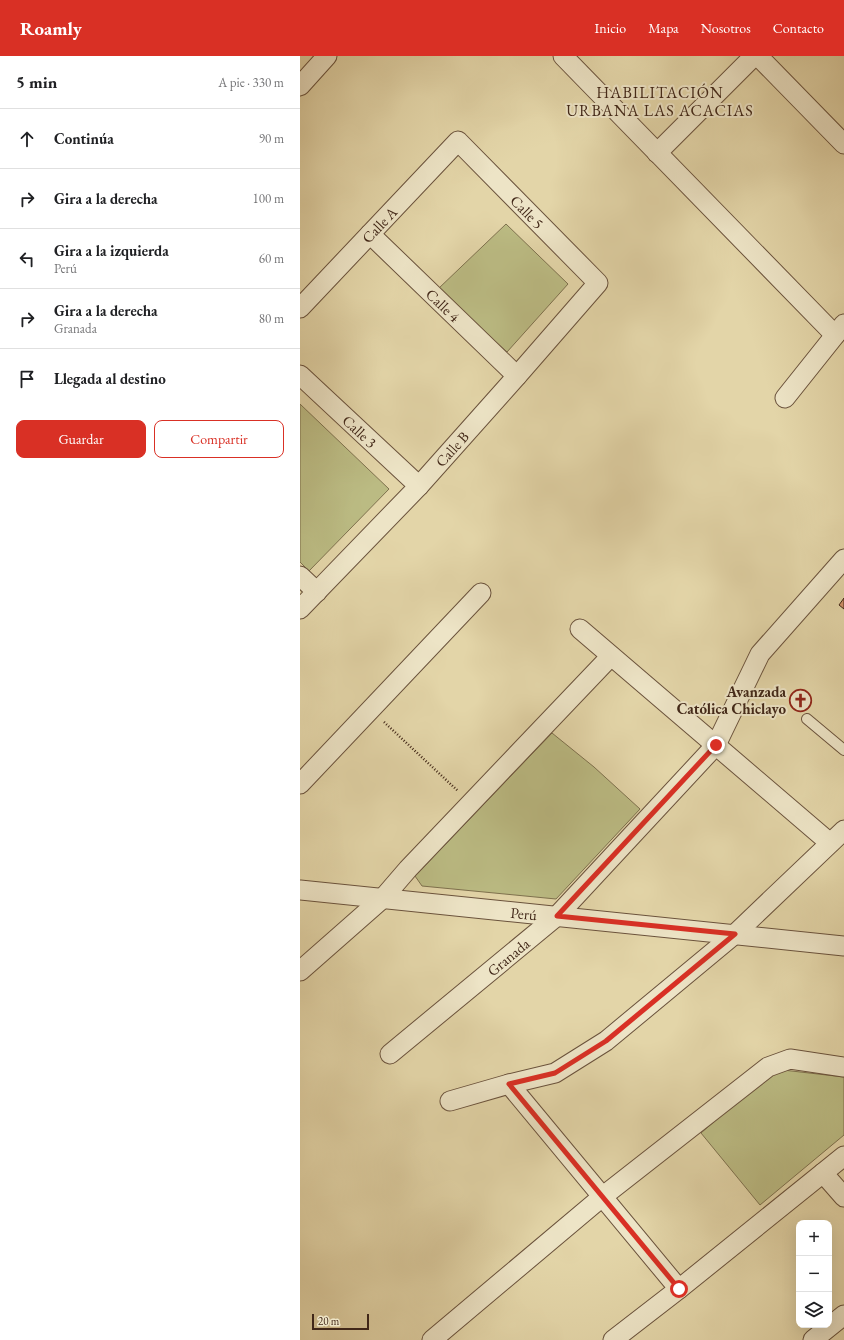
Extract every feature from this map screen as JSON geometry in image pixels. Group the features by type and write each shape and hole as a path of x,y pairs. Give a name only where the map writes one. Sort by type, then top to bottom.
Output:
{"street":[{"path":"300,86 327,56"},
{"path":"563,56 657,153 839,330 785,398"},
{"path":"657,153 754,56"},
{"path":"758,56 844,144"},
{"name":"Calle A","path":"300,308 458,141"},
{"name":"Calle 5","path":"458,141 598,283"},
{"name":"Calle 4","path":"370,234 517,376"},
{"name":"Calle B","path":"300,609 419,486 598,283"},
{"name":"Calle 3","path":"300,375 419,486"},
{"name":"Granada","path":"390,1054 557,916 716,745 760,654 844,559"},
{"path":"300,576 316,592"},
{"path":"300,784 481,593"},
{"path":"580,629 830,843"},
{"path":"300,971 383,898 408,869 611,656"},
{"path":"450,1101 509,1084 555,1073 606,1041 735,934 844,830"},
{"name":"Perú","path":"300,890 844,946"},
{"path":"432,1340 602,1197 768,1067 790,1059 844,1066"},
{"path":"509,1084 679,1289"},
{"path":"613,1340 679,1289 844,1156"},
{"path":"824,1173 844,1197"},
{"path":"813,1340 844,1315"}],"lane":[{"path":"807,719 844,750"}],"path":[{"path":"370,710 471,803"}],"green space":[{"path":"506,224 568,284 507,352 438,289"},
{"path":"300,404 389,489 309,571 300,562"},
{"path":"552,733 594,767 640,809 556,899 422,886 415,876"},
{"path":"783,1070 844,1077 844,1135 760,1205 701,1133 771,1072"}],"building":[{"path":"844,598 844,609 839,605"}],"place":[{"name":"Avanzada Católica Chiclayo","path":"801,700"}],"district":[{"name":"HABILITACIÓN URBANA LAS ACACIAS","path":"660,101"}],"route":[{"path":"679,1289 509,1084 555,1073 606,1041 735,934 557,916 716,745"}]}
